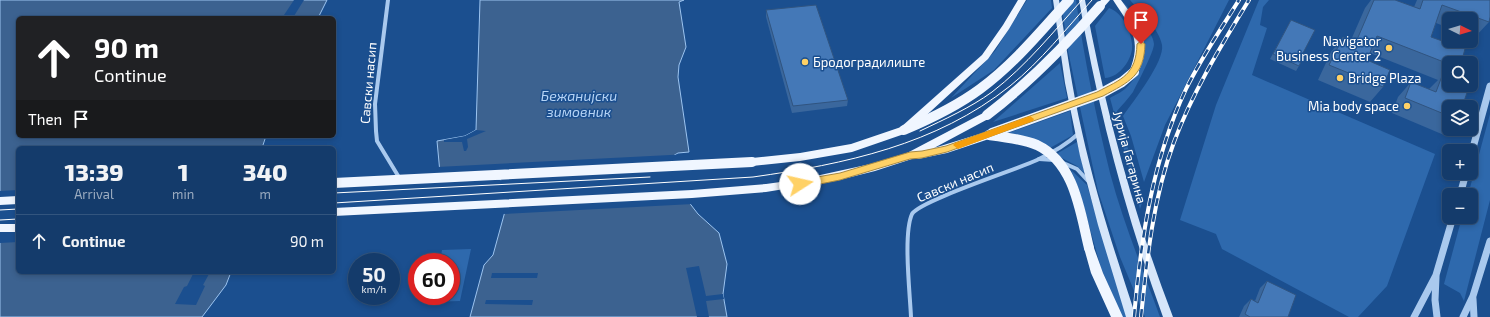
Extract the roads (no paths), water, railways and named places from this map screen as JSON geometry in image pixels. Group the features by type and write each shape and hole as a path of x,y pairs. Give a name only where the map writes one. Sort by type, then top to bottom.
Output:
{"main road":[{"path":"904,130 985,57 1006,27 1022,0"},
{"path":"1056,0 1064,65 1078,134 1091,185 1131,317"},
{"path":"336,183 752,162 800,157 852,148 904,130 947,110 980,88 1017,56 1069,0"},
{"name":"Јурија Гагарина","path":"1082,0 1099,94 1116,159 1136,226 1168,317"},
{"path":"336,212 758,190 840,177 910,156 978,121 1011,97 1074,37 1106,0"},
{"path":"910,156 922,155 947,149 989,135 1100,94 1122,82 1134,72 1140,58 1140,36 1117,0"},
{"path":"989,135 1010,136 1042,147 1058,161 1066,172 1074,189 1097,273 1117,317"},
{"path":"0,201 16,200"},
{"path":"0,228 16,228"}],"street":[{"name":"Савски насип","path":"388,0 375,104 376,131 377,141 386,158 404,184"},
{"path":"1474,144 1490,86"},
{"name":"Савски насип","path":"911,317 908,232 910,219 915,210 1037,160 1068,143 1078,134"},
{"name":"Савски насип","path":"1037,160 1052,159 1066,163 1077,169 1091,185"},
{"path":"1414,317 1436,275 1451,224"},
{"path":"1463,317 1473,296 1490,241"},
{"path":"1436,275 1435,300 1437,317"},
{"path":"1473,296 1474,317"}],"water":[{"path":"0,0 327,0 319,16 16,16 16,138 265,138 263,146 16,146 16,274 230,274 226,285 202,317 0,317"},
{"name":"Бежанијски зимовник","path":"480,0 684,0 679,2 686,47 679,65 678,77 689,152 678,153 664,161 664,170 698,214 719,233 727,264 723,294 727,317 470,317 484,265 493,255 507,204 504,180 440,173 437,141 465,136 476,130"}],"tram line":[{"path":"920,131 948,118 992,92 1028,60 1082,0"},
{"path":"336,203 753,177 822,166 855,158 888,149 920,137 952,123 981,106 1010,86 1032,66 1092,0"},
{"path":"336,193 650,177"},
{"path":"0,210 16,209"},
{"path":"0,220 16,219"}],"railway":[{"path":"1134,317 1140,259 1150,201 1156,172 1174,116 1198,66 1239,0"},
{"path":"1141,317 1156,206 1174,142 1199,87 1249,0"}],"place":[{"name":"Navigator Business Center 2","path":"1389,48"},
{"name":"Бродоградилиште","path":"805,62"},
{"name":"Bridge Plaza","path":"1340,78"},
{"name":"Mia body space","path":"1407,106"}]}
